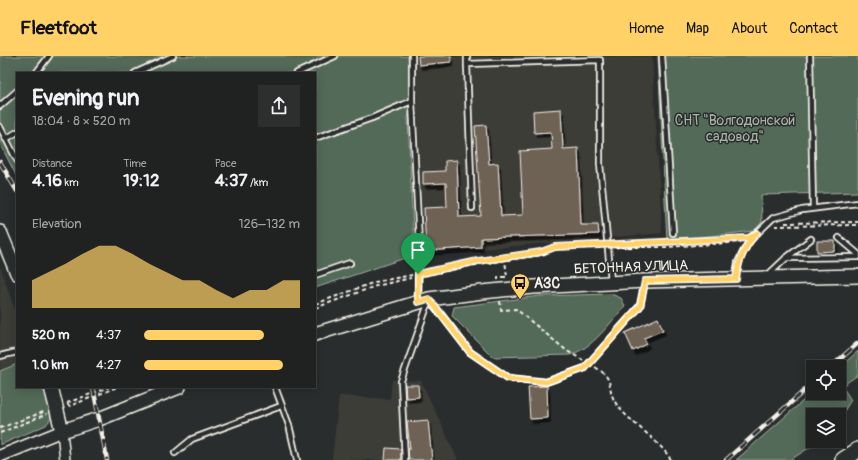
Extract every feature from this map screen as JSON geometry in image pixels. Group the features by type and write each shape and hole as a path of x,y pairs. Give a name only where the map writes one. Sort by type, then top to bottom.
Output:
{"main road":[{"path":"0,232 5,253 16,271"},
{"name":"БЕТОННАЯ УЛИЦА","path":"316,334 424,301 499,290 645,281 858,276"},
{"path":"51,388 62,431 176,388"},
{"path":"843,460 858,450"}],"street":[{"path":"0,456 62,431 65,460"}],"lane":[{"path":"37,72 49,56"},
{"path":"137,72 173,56"},
{"path":"299,72 335,56"},
{"path":"405,460 401,381 424,301 418,275 419,233 412,101 412,56"},
{"path":"466,56 472,208"},
{"path":"662,56 673,233"},
{"path":"810,56 813,208"},
{"path":"467,64 601,58 600,164 611,283"},
{"path":"0,106 16,92"},
{"path":"316,138 372,118 412,101"},
{"path":"0,127 16,158"},
{"path":"6,139 16,133"},
{"path":"736,279 738,262 749,241 773,218 813,208 858,203"},
{"path":"839,238 858,256"},
{"path":"764,279 786,258 811,239"},
{"path":"786,258 858,256"},
{"path":"316,275 350,263"},
{"path":"424,301 470,352 508,378 546,382 585,368 640,306 645,281"},
{"path":"0,356 16,352"},
{"path":"275,388 289,425 297,460"},
{"path":"175,453 192,439 281,406"}],"path":[{"path":"316,308 376,286 418,275 478,261 541,252 555,247 749,238 773,223 858,224"},
{"path":"774,226 858,224"},
{"path":"316,304 375,282 541,255 555,249 608,245 667,247 749,241"},
{"path":"506,260 507,277 498,277 501,310 516,310 567,351 586,362"},
{"path":"592,366 605,373 610,381 611,392 617,405 663,447 671,460"},
{"path":"66,404 106,388"},
{"path":"70,406 115,388"},
{"path":"0,428 49,410"},
{"path":"0,433 47,415"}],"shaded area":[{"path":"415,56 652,56 662,233 424,254"},
{"path":"0,266 16,314 16,364 0,371"},
{"path":"392,380 421,381 458,460 332,460 339,396 390,399"}],"green space":[{"path":"0,56 408,56 411,106 408,118 414,255 316,288 316,72 16,72 16,175 0,144"},
{"name":"СНТ \"Волгодонской садовод\"","path":"658,56 858,56 858,192 761,195 762,222 754,231 667,241"},
{"path":"611,294 621,298 625,306 607,328 593,341 578,352 570,355 493,357 452,316 454,307 540,296"},
{"path":"858,351 858,375 846,383 846,362"},
{"path":"16,364 16,388 45,388 52,417 46,425 0,445 0,371"},
{"path":"846,392 851,400 846,408 806,408 806,448 809,448 790,460 736,460 806,398 806,400 846,400"}],"building":[{"path":"418,56 451,56 451,62 419,65"},
{"path":"561,109 563,149 578,148 581,225 598,225 599,234 481,238 481,247 426,251 424,208 447,207 446,183 423,184 423,172 445,171 445,161 457,160 459,217 481,216 475,126 486,125 489,164 498,163 501,216 523,215 520,151 552,149 551,132 534,133 533,111"},
{"path":"817,241 835,241 835,251 817,252"},
{"path":"658,318 663,330 644,338 647,344 633,351 625,333"},
{"path":"405,385 418,385 419,397 406,398"},
{"path":"547,386 548,418 530,419 528,387"},
{"path":"428,420 432,460 409,460 408,449 410,449 407,422"},
{"path":"386,448 401,449 401,460 385,460"}],"railway":[{"path":"0,162 16,189"},
{"path":"839,360 858,343"},
{"path":"93,388 107,460"},
{"path":"726,460 806,389"}],"place":[{"name":"АЗС","path":"520,300"}],"route":[{"path":"757,233 749,241 738,262 736,279 645,281 640,306 585,368 546,382 508,378 470,352 429,299 418,302 418,274 478,261 541,252 555,247 749,238 757,233"}]}
